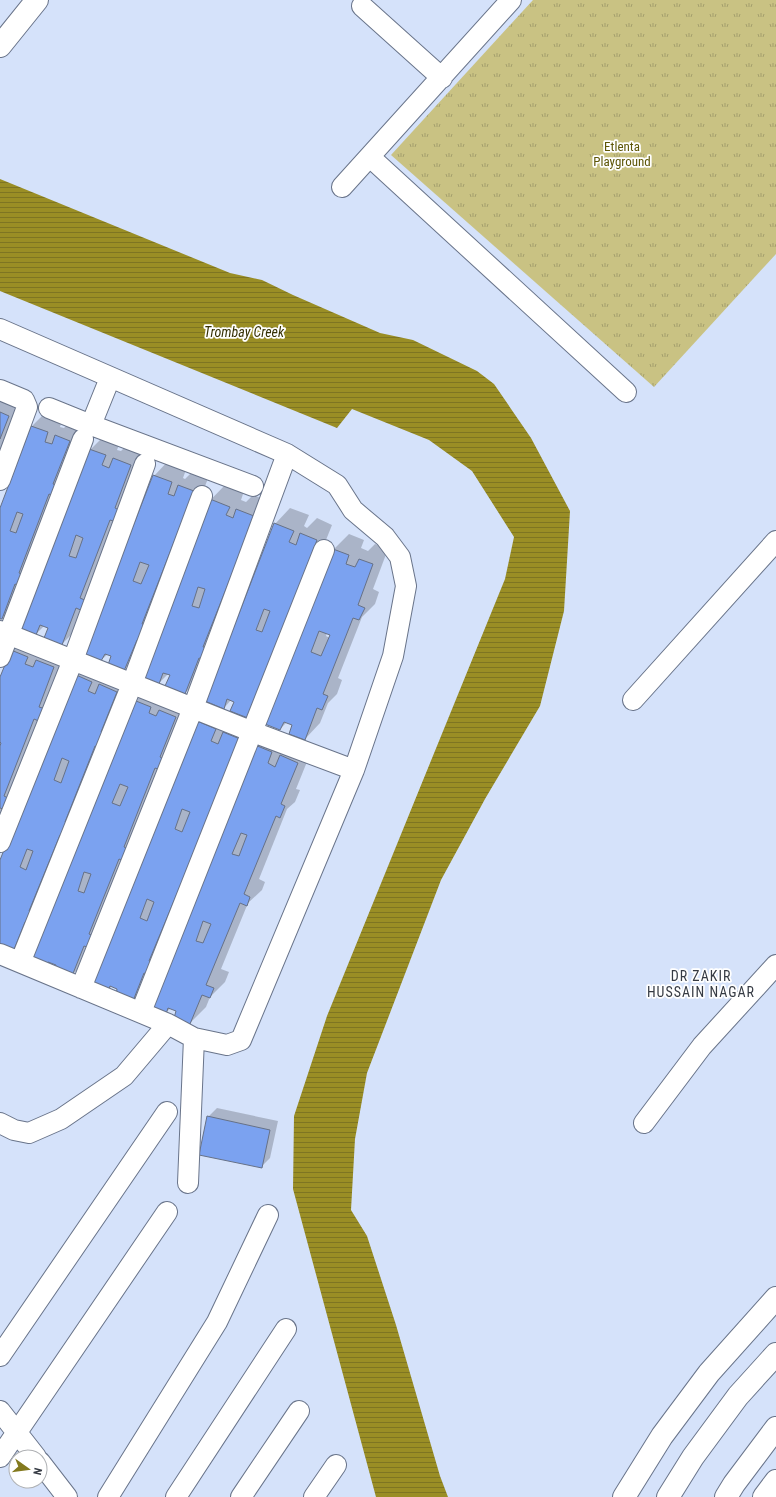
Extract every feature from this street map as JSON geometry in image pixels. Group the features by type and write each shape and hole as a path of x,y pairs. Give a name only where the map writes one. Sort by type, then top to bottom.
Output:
{"main road":[{"path":"0,46 37,0"},
{"path":"624,1497 662,1436 709,1373 776,1298"},
{"path":"668,1497 693,1457 738,1396 776,1354"},
{"path":"726,1497 776,1428"},
{"path":"764,1497 776,1481"}],"street":[{"path":"342,188 511,0"},
{"path":"362,6 442,78"},
{"path":"370,157 626,392"},
{"path":"0,329 287,454 337,485 353,510 385,537 400,557 406,586 393,656 354,770 241,1040 227,1044 194,1038 141,1012 0,954"},
{"path":"0,657 4,633 110,378"},
{"path":"0,390 24,400 27,407 0,480"},
{"path":"49,408 87,432 254,486"},
{"path":"81,988 193,708 287,454"},
{"path":"0,842 73,660 145,464"},
{"path":"24,953 132,684 202,496"},
{"path":"633,700 776,540"},
{"path":"141,1012 324,550"},
{"path":"4,633 253,732 354,770"},
{"path":"644,1123 702,1046 776,965"},
{"path":"0,1123 14,1130 29,1133 62,1119 124,1076 168,1024"},
{"path":"188,1183 194,1038"},
{"path":"0,1356 167,1112"},
{"path":"0,1457 168,1212"},
{"path":"108,1497 217,1322 268,1215"},
{"path":"176,1497 286,1329"},
{"path":"0,1411 30,1449"},
{"path":"241,1497 299,1411"},
{"path":"314,1497 336,1465"},
{"path":"48,1472 67,1497"}],"green space":[{"name":"Etlenta Playground","path":"533,0 776,0 776,254 654,387 391,155"}],"water":[{"name":"Trombay Creek","path":"0,179 230,273 262,280 380,333 413,340 477,371 494,384 531,438 570,511 564,611 540,706 485,799 441,880 367,1073 355,1139 351,1210 367,1236 396,1325 440,1476 448,1497 376,1497 293,1189 294,1116 327,1016 505,579 514,537 472,471 429,440 352,409 337,428 0,291"}],"building":[{"path":"0,412 9,416 0,439"},
{"path":"31,426 48,432 45,442 52,444 55,435 70,441 53,484 64,488 60,498 49,494 19,573 29,577 25,588 15,584 2,619 0,619 0,508","holes":["17,512 23,514 16,533 10,531"]},
{"path":"89,449 106,455 102,465 109,468 113,458 131,465 115,508 121,511 117,522 110,520 80,598 87,601 83,611 76,608 62,645 44,638 48,628 40,625 36,635 20,629","holes":["76,535 83,538 76,558 69,556"]},
{"path":"153,475 172,482 168,494 174,496 178,485 194,491 142,624 152,628 145,644 137,640 124,671 108,665 111,656 105,654 101,661 83,654","holes":["140,562 149,565 141,584 133,581"]},
{"path":"210,499 230,507 226,515 233,518 236,509 254,516 242,572 234,569 203,647 210,649 206,660 199,658 185,694 165,686 170,675 163,673 159,684 141,677","holes":["198,587 205,589 199,608 192,606"]},
{"path":"274,523 294,531 289,542 296,545 300,533 317,540 248,718 230,711 234,702 227,699 224,709 205,701","holes":["264,609 270,611 262,632 256,630"]},
{"path":"333,549 349,555 346,564 355,567 359,559 373,564 358,605 365,608 359,620 353,618 323,694 328,696 322,710 317,708 305,740 289,734 292,725 284,722 280,730 265,724","holes":["319,631 330,635 321,656 311,652"]},
{"path":"11,650 28,657 25,664 33,667 36,660 54,667 39,707 46,709 41,722 34,719 4,796 10,799 6,810 0,808 0,677"},
{"path":"74,674 92,682 88,691 95,694 99,684 117,692 101,732 109,736 104,750 95,746 65,822 72,825 68,838 60,835 29,911 37,914 33,925 25,922 13,952 0,948 0,860","holes":["62,758 69,761 61,783 54,780","27,849 33,851 26,870 20,867"]},
{"path":"131,699 151,707 149,713 156,716 159,710 176,717 160,757 167,761 163,771 155,768 124,847 131,850 126,862 119,859 89,934 96,937 92,949 84,946 72,976 55,970 56,965 48,962 46,968 28,958","holes":["120,784 128,787 120,806 112,803","84,872 91,874 84,893 78,891"]},
{"path":"197,721 216,729 211,741 218,744 223,732 240,739 186,871 194,875 189,887 181,884 149,961 158,965 153,977 144,973 133,1001 116,995 117,989 110,986 108,991 92,983","holes":["182,809 190,812 182,832 175,829","147,899 154,902 147,921 140,918"]},
{"path":"255,745 272,752 268,763 275,767 280,755 298,763 281,804 285,806 280,818 276,816 244,894 250,897 247,906 240,903 206,985 214,988 210,998 202,995 190,1024 174,1018 176,1011 168,1008 166,1014 149,1008","holes":["241,833 247,835 239,856 232,854","203,921 211,924 203,943 196,941"]},
{"path":"207,1116 270,1130 262,1168 199,1155"}],"district":[{"name":"DR ZAKIR HUSSAIN NAGAR","path":"701,984"}]}
